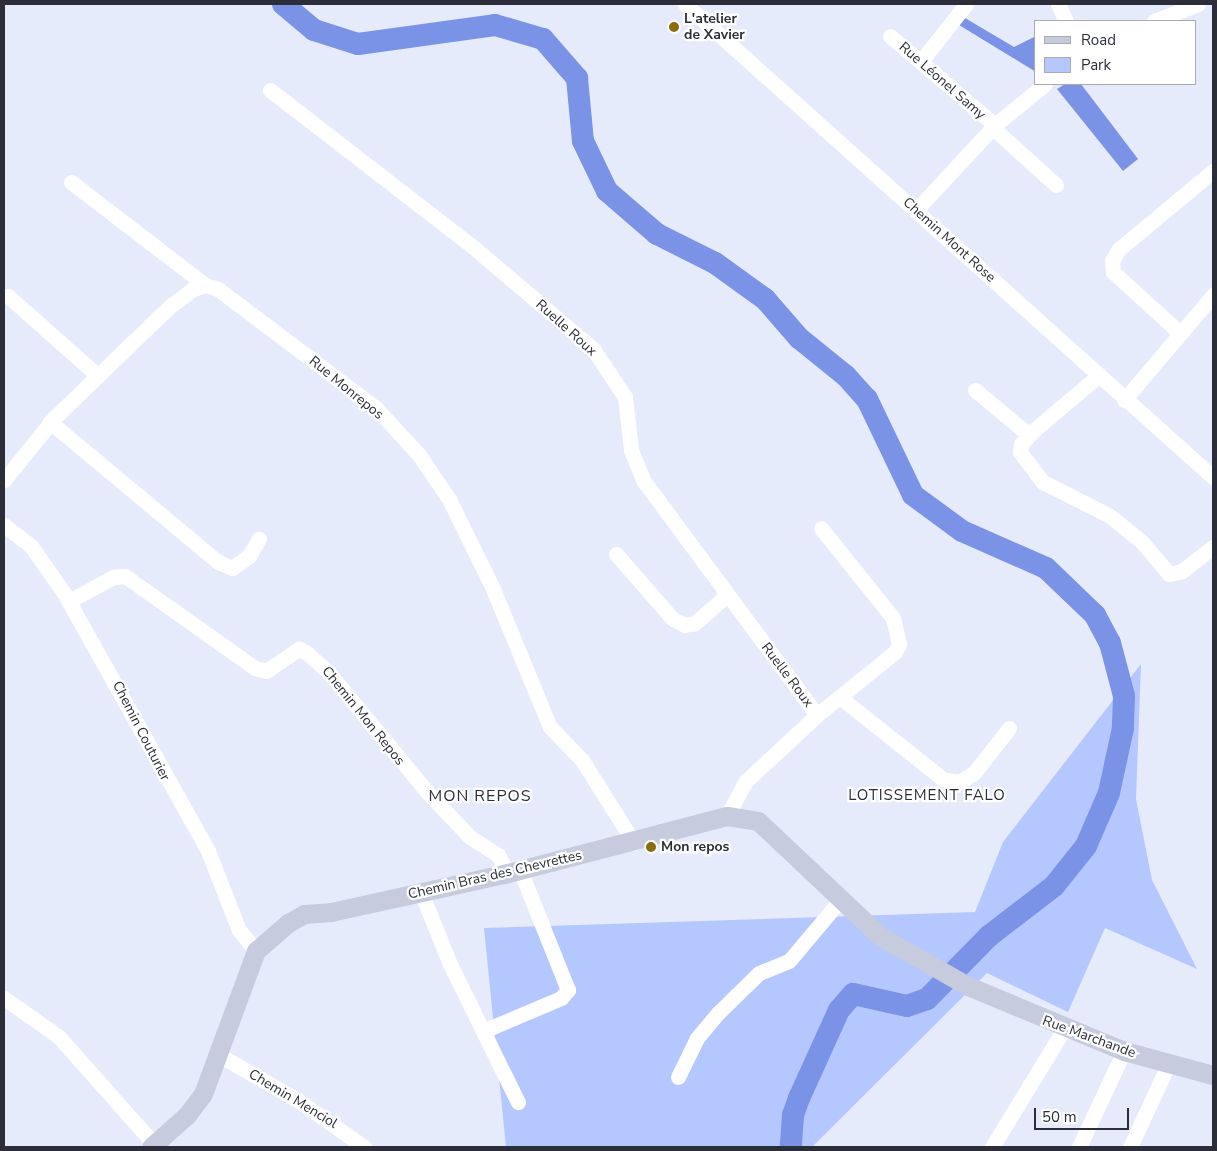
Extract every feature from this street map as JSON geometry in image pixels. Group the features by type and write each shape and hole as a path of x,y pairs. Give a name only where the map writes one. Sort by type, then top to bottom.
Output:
{"main road":[{"name":"Chemin Bras des Chevrettes","path":"256,951 304,914 331,912 514,872 634,843 727,816 758,821 880,936 918,959"},
{"path":"153,1146 187,1115 203,1094 256,951"},
{"name":"Rue Marchande","path":"918,959 968,986 1064,1029 1124,1051 1213,1075"}],"street":[{"name":"Chemin Mont Rose","path":"685,4 916,210 1124,400 1213,477"},
{"path":"922,60 966,4"},
{"path":"1058,4 1066,20"},
{"path":"1157,20 1198,4"},
{"name":"Rue Léonel Samy","path":"890,36 922,60 1056,184"},
{"path":"916,210 994,127 1044,85"},
{"name":"Ruelle Roux","path":"270,90 472,246 593,349 625,397 631,450 643,480 817,715"},
{"path":"1180,333 1113,272 1112,261 1119,249 1213,171"},
{"name":"Rue Monrepos","path":"71,182 205,286 218,289 376,408 419,455 449,499 493,589 550,727 582,760 634,843"},
{"path":"4,480 50,422 181,297 205,286"},
{"path":"1124,400 1213,295"},
{"path":"8,296 98,376"},
{"path":"1098,376 1029,435 1020,452 1043,482 1110,516 1142,542 1169,574 1182,571 1213,547"},
{"path":"975,390 1029,435"},
{"path":"50,422 218,562 232,568 249,556 260,539"},
{"name":"Chemin Couturier","path":"4,525 31,546 69,601 208,851 239,930 256,951"},
{"name":"Ruelle Roux","path":"727,816 746,781 817,715 842,698 895,652 899,634 893,618 820,528"},
{"path":"616,554 673,619 685,625 696,623 728,595"},
{"name":"Chemin Mon Repos","path":"69,601 113,577 125,576 255,668 266,671 299,649 307,653 330,674 429,794 470,837 498,855 514,872"},
{"path":"842,698 943,778 959,782 974,773 1009,728"},
{"path":"483,1031 561,998 568,990 514,872"},
{"path":"421,892 483,1031 518,1102"},
{"path":"678,1077 697,1038 718,1013 759,973 789,961 841,899"},
{"path":"4,998 60,1037 153,1146"},
{"path":"992,1147 1064,1029"},
{"path":"1079,1147 1124,1051"},
{"name":"Chemin Menciol","path":"219,1055 299,1101 364,1147"},
{"path":"1130,1147 1169,1063"}],"green space":[{"path":"1141,664 1136,799 1152,880 1197,969 1105,928 1068,1012 987,973 812,1147 506,1147 484,928 975,912 1003,842"}],"shaded area":[{"path":"965,18 1014,47 1034,37 1034,71 959,25"},
{"path":"1063,85 1082,85 1138,159 1123,171 1057,89"}],"waterway":[{"path":"283,4 314,30 358,44 495,25 543,39 577,78 583,141 607,191 657,234 715,263 765,299 799,338 846,376 867,399 913,495 962,531 1046,568 1095,615 1110,643 1124,696 1123,728 1109,793 1086,846 1054,886 989,936 927,999 907,1006 853,994 839,1010 799,1098 793,1115 791,1147"}],"place":[{"name":"L'atelier de Xavier","path":"674,27"},
{"name":"Mon repos","path":"651,847"}],"district":[{"name":"MON REPOS","path":"480,796"},
{"name":"LOTISSEMENT FALO","path":"927,796"}]}
